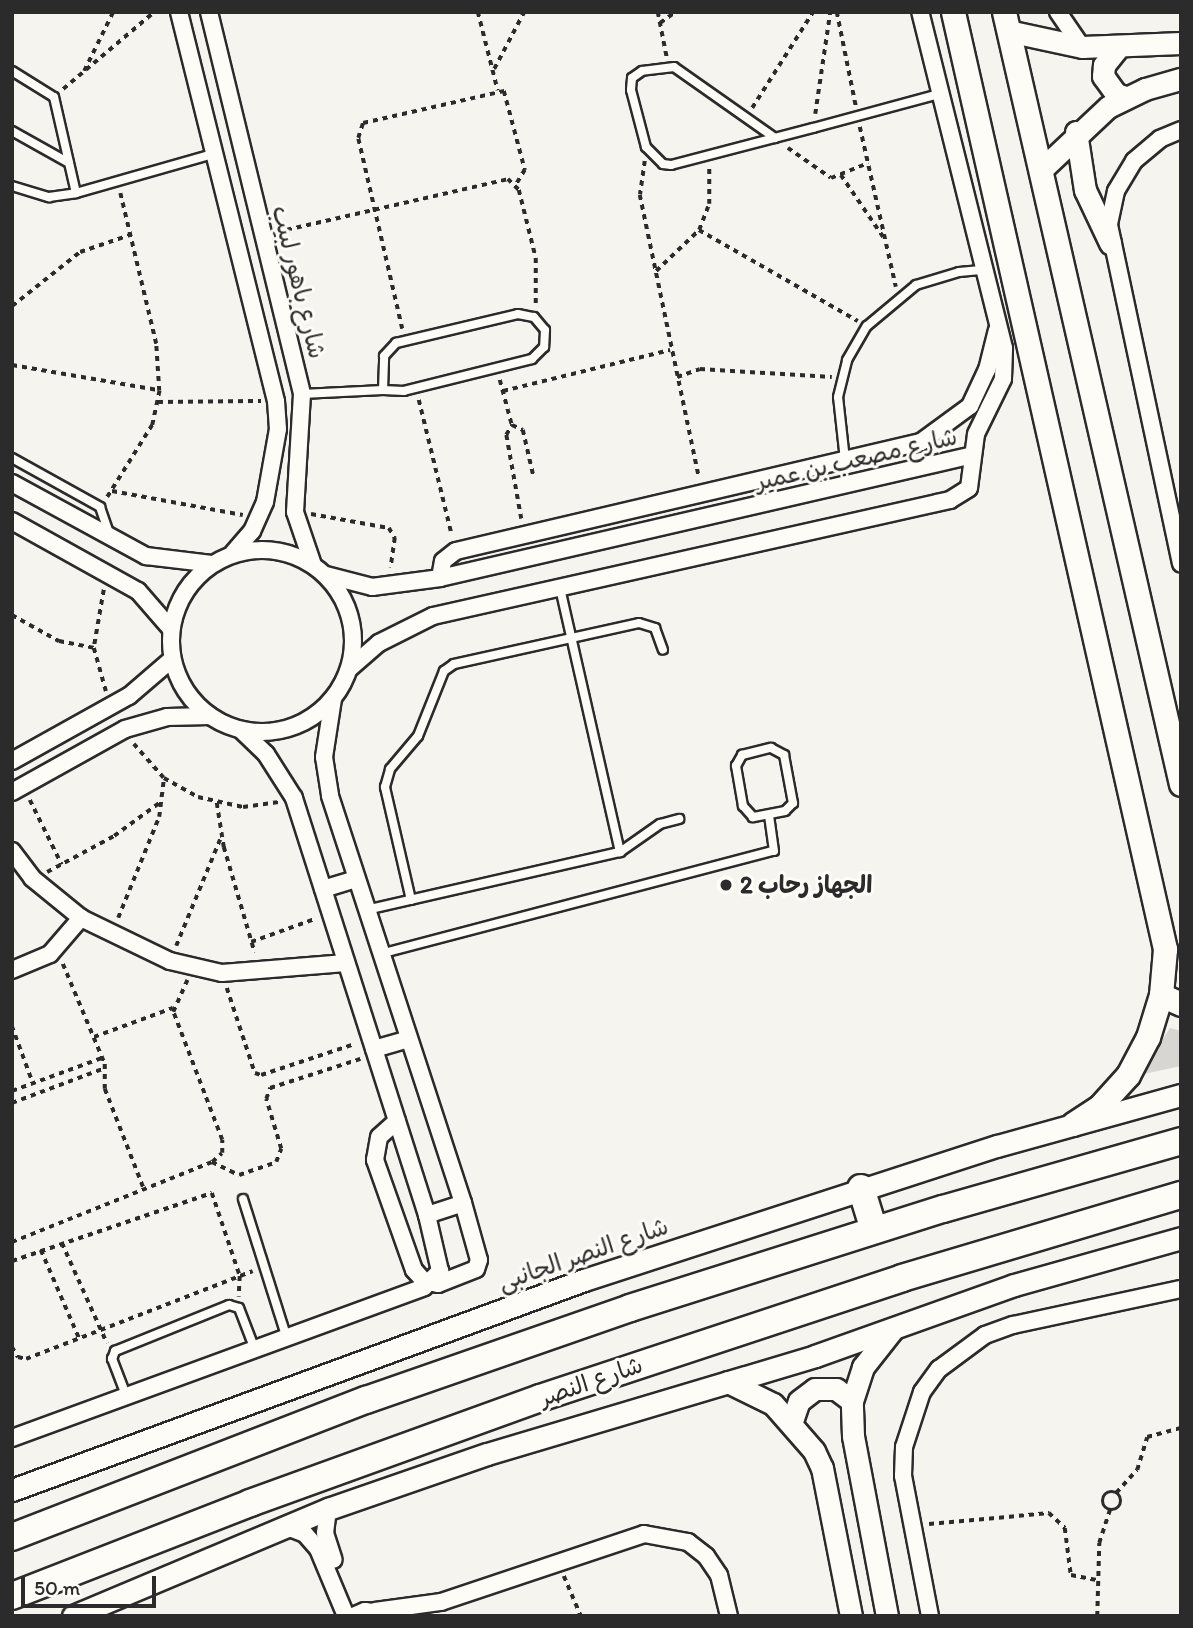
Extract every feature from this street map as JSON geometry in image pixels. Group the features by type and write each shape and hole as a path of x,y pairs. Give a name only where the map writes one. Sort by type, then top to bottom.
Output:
{"main road":[{"path":"953,12 1158,904 1171,1000 1128,1074 1099,1107 1073,1124"},
{"path":"1006,22 1180,775"},
{"path":"12,1537 498,1353 874,1230 1181,1141"},
{"path":"861,1188 874,1230"},
{"name":"شارع النصر","path":"12,1595 262,1498 540,1398 902,1278 1181,1195"}],"street":[{"name":"شارع باهور لبيب","path":"178,12 216,153 276,401 278,429 259,517 232,554"},
{"name":"شارع باهور لبيب","path":"209,12 302,394 295,512 320,570"},
{"path":"920,12 981,270 1004,348 1003,379 976,434 973,455"},
{"path":"1058,12 1082,47"},
{"path":"1006,22 1082,47 1117,49 1181,43"},
{"path":"1117,49 1104,65 1103,76 1115,94 1126,97"},
{"path":"1042,169 1076,132 1126,97 1181,79"},
{"path":"1110,243 1111,208 1123,176 1146,149 1181,130"},
{"path":"1076,132 1086,190 1110,243 1181,563"},
{"path":"440,578 443,561 456,551 922,442 955,420 978,391 998,327"},
{"name":"شارع مصعب بن عمير","path":"320,570 356,585 388,587 440,578 973,455 974,478 969,488 950,500 433,617 379,643 349,669"},
{"path":"12,483 110,536 168,562 212,564"},
{"path":"12,522 111,575 145,597 171,628"},
{"path":"12,1438 478,1266 463,1203 355,879 326,777 324,737 333,699 349,669 351,619 320,570 282,551 232,554 212,564 189,585 171,628 172,659 182,685 210,716 241,730 266,754 295,798 441,1263 431,1283"},
{"path":"12,761 113,705 172,659"},
{"path":"241,730 291,727 333,699"},
{"path":"18,789 125,729 167,717 210,716"},
{"path":"12,851 32,878 81,918 111,936 170,961 222,973 261,972 346,963"},
{"path":"323,890 355,879"},
{"path":"12,970 57,949 81,918"},
{"path":"373,1047 408,1039"},
{"name":"شارع النصر الجانبى","path":"12,1490 401,1345 861,1188 1181,1094"},
{"path":"397,1121 379,1137 375,1160 414,1270 431,1283"},
{"path":"427,1215 463,1203"},
{"path":"73,1616 328,1509 486,1454 728,1382 1014,1285 1181,1238"},
{"path":"930,1616 903,1476 910,1419 939,1369 960,1350 1013,1325 1181,1289"},
{"path":"887,1616 853,1436 852,1401 863,1367 898,1325"},
{"path":"728,1382 773,1404 792,1421 822,1468 851,1616"},
{"path":"792,1421 799,1401 815,1389 836,1389 852,1401"},
{"path":"328,1509 327,1543 351,1615"},
{"path":"287,1527 305,1534 318,1549 351,1615"},
{"path":"351,1615 382,1613 441,1602 644,1534 667,1535 688,1542 706,1556 719,1575 729,1616"},
{"path":"422,1616 441,1602"}],"lane":[{"path":"775,138 684,71 668,67 642,71 631,84 649,154 671,165 708,155 775,138 813,128 939,94"},
{"path":"12,71 54,97 76,193"},
{"path":"12,131 69,163"},
{"path":"12,186 50,197 76,193 216,153"},
{"path":"845,461 836,416 841,378 867,326 898,296 936,277 981,270"},
{"path":"302,394 383,390 416,388 497,368 539,354 546,339 534,317 518,314 405,341 384,356 383,390"},
{"path":"12,458 100,507 110,536"},
{"path":"560,588 620,852"},
{"path":"411,900 385,787 390,769 428,715 437,681 454,664 645,622 655,628 663,650"},
{"path":"771,748 784,755 794,797 785,811 769,815 747,812 736,766 743,755 771,748"},
{"path":"380,954 774,851 769,815"},
{"path":"366,911 620,852 660,824 679,819"},
{"path":"243,1199 286,1335"},
{"path":"127,1395 112,1359 115,1350 234,1305 254,1347"}],"path":[{"path":"83,72 113,12"},
{"path":"54,97 154,12"},
{"path":"478,12 498,91"},
{"path":"493,70 524,12"},
{"path":"658,12 668,67"},
{"path":"660,23 675,12"},
{"path":"746,117 813,12"},
{"path":"813,128 830,12"},
{"path":"837,12 898,296"},
{"path":"405,341 376,206 358,138 363,123 498,91 508,95 525,170 516,185"},
{"path":"775,138 827,176 841,174 868,163"},
{"path":"649,154 638,181 670,350 702,494"},
{"path":"656,271 699,230 709,204 708,155"},
{"path":"841,174 886,240"},
{"path":"264,236 376,206 508,179 516,185 536,258 539,288 534,317"},
{"path":"100,507 152,425 159,391 156,344 117,181"},
{"path":"699,230 867,326"},
{"path":"12,306 80,251 130,235"},
{"path":"503,391 670,350"},
{"path":"12,365 159,391"},
{"path":"497,368 512,425 506,435 524,535"},
{"path":"676,377 700,369 841,378"},
{"path":"416,388 456,551"},
{"path":"158,402 276,401"},
{"path":"512,425 523,430 534,478"},
{"path":"112,491 259,517"},
{"path":"295,512 392,530 388,587"},
{"path":"111,575 97,610 94,648 113,705"},
{"path":"12,615 59,641 94,648"},
{"path":"125,729 164,778 217,803 243,807 295,798"},
{"path":"111,936 154,833 162,801 164,778"},
{"path":"18,789 62,865"},
{"path":"32,878 62,865 114,836 162,801"},
{"path":"217,803 222,835 261,972"},
{"path":"170,961 222,835"},
{"path":"251,942 331,913"},
{"path":"57,949 102,1058 105,1089 144,1189"},
{"path":"94,1037 173,1008 193,968"},
{"path":"222,973 255,1073 261,1075 373,1047"},
{"path":"12,1242 212,1162 222,1153 222,1140 173,1008"},
{"path":"12,1026 33,1083"},
{"path":"212,1162 239,1175 276,1162 281,1149 266,1099 270,1088 373,1047"},
{"path":"12,1091 102,1058"},
{"path":"12,1103 105,1068"},
{"path":"65,1071 70,1081"},
{"path":"12,1261 212,1193 240,1276 242,1287 234,1305"},
{"path":"62,1243 99,1331 115,1350"},
{"path":"41,1250 79,1338"},
{"path":"12,1347 18,1357 26,1359 265,1267"},
{"path":"1110,1509 1104,1505 1104,1496 1116,1493 1137,1470 1147,1437 1181,1428"},
{"path":"1097,1616 1099,1543 1110,1509 1119,1505 1116,1493"},
{"path":"913,1526 1049,1513 1065,1528 1071,1575 1097,1580"},
{"path":"559,1562 581,1616"}],"shaded area":[{"path":"1170,1028 1181,1031 1181,1066 1139,1075"}],"place":[{"name":"الجهاز رحاب 2","path":"726,885"}]}
